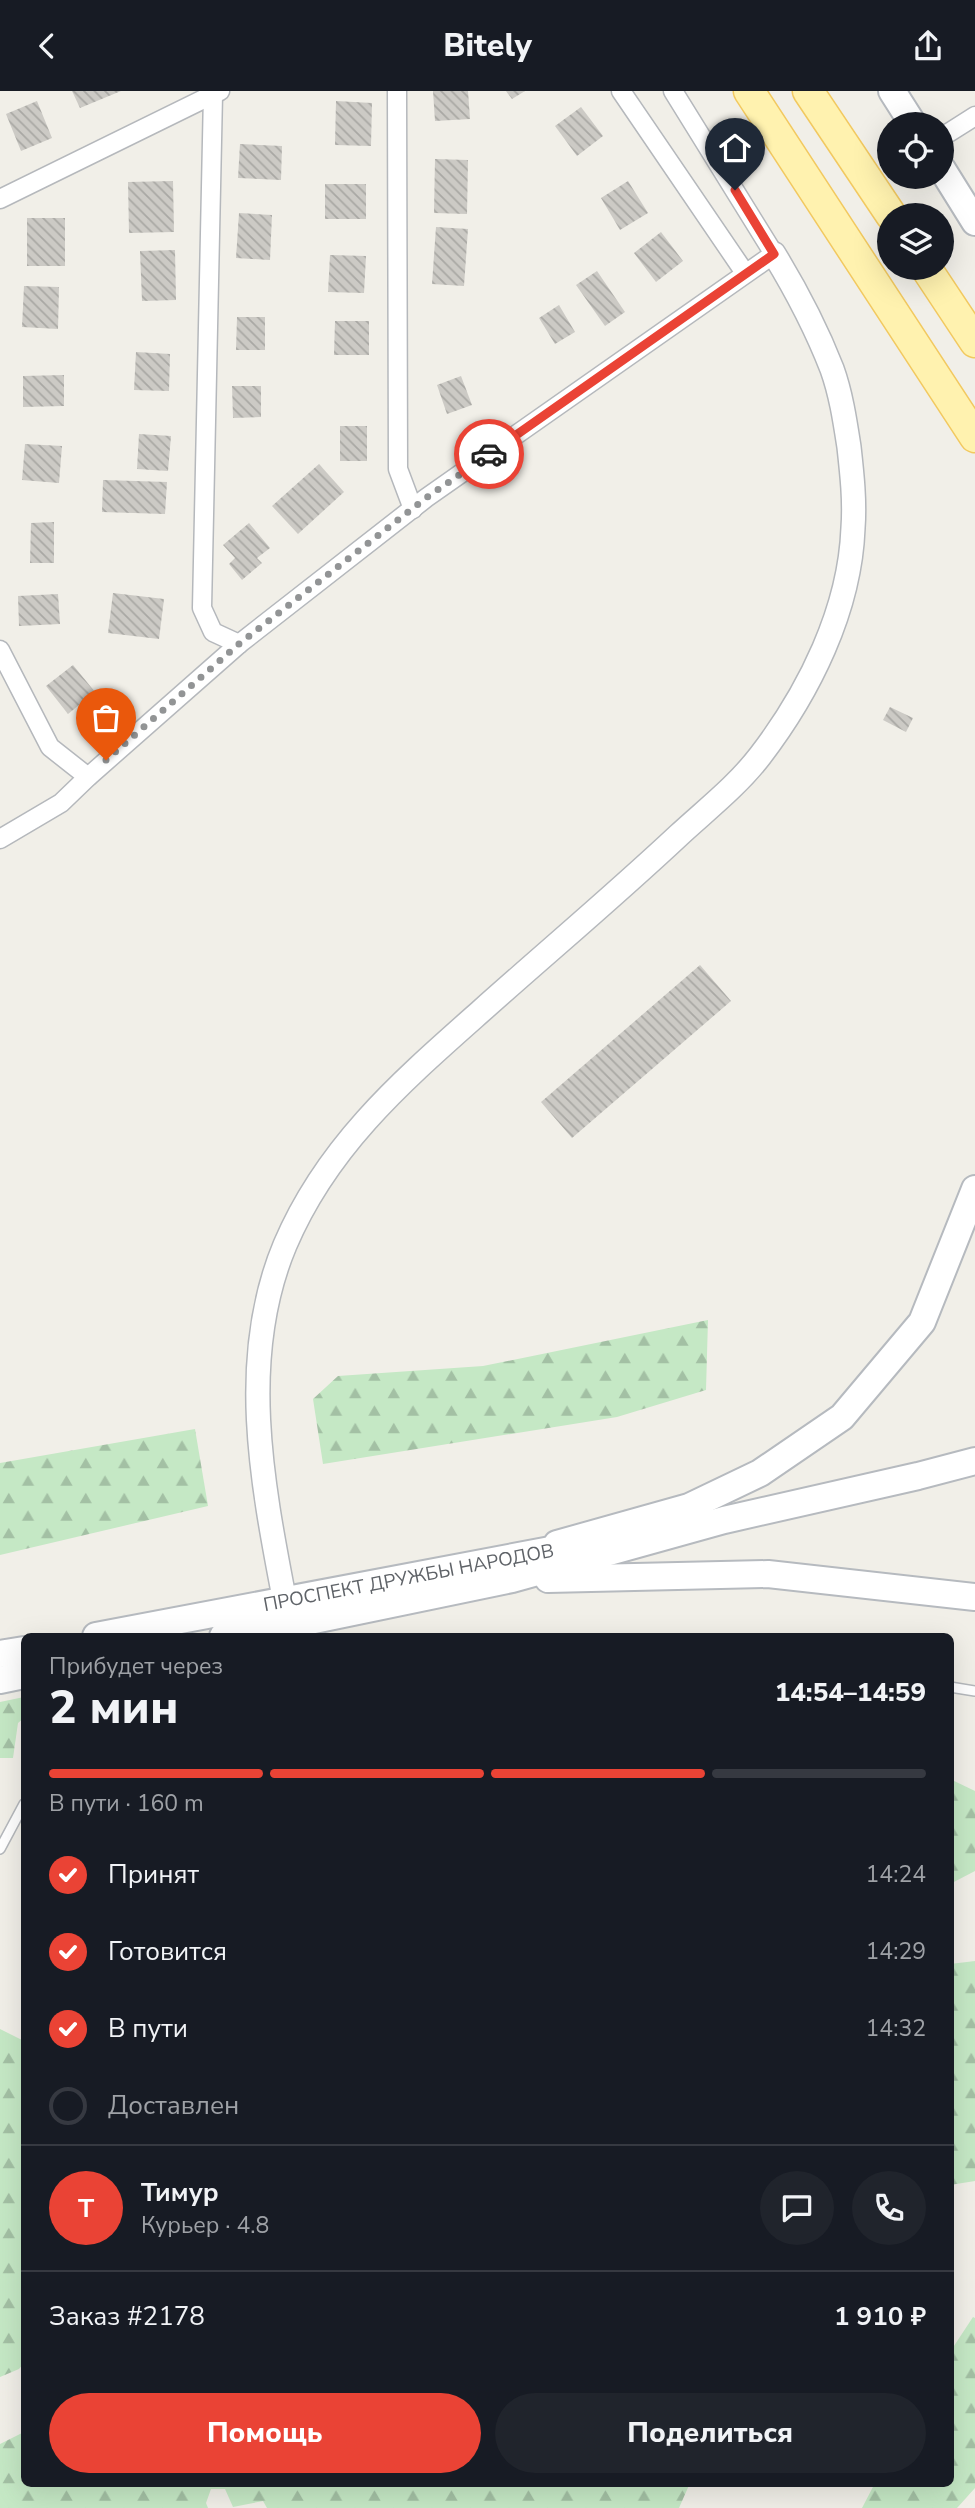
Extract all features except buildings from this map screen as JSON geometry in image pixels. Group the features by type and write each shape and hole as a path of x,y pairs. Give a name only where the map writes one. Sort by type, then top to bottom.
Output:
{"main road":[{"path":"749,91 972,434"},
{"path":"808,91 883,203"},
{"path":"892,91 905,112"},
{"path":"954,188 975,222"},
{"path":"934,280 975,342"},
{"path":"510,1568 689,1507 760,1473 842,1417 922,1322 975,1189"},
{"name":"ПРОСПЕКТ ДРУЖБЫ НАРОДОВ","path":"236,1633 975,1461"},
{"path":"510,1568 768,1574 975,1597"},
{"name":"ПРОСПЕКТ ДРУЖБЫ НАРОДОВ","path":"135,1633 289,1621"},
{"path":"0,1654 21,1650"},
{"path":"0,1679 21,1676"}],"street":[{"path":"397,91 398,469 413,509"},
{"path":"621,91 745,273"},
{"path":"289,1621 269,1514 262,1459 258,1412 259,1359 261,1327 270,1289 284,1247 313,1191 324,1171 352,1135 411,1073 667,846 758,759 806,687 840,605 853,531 853,498 845,415 833,372 811,322 774,254 673,91"},
{"path":"0,199 217,92 202,608 213,632 239,644"},
{"path":"954,129 975,116"},
{"path":"0,839 61,803 239,644 413,509 774,254"},
{"path":"0,650 50,747 88,777"}],"lane":[{"path":"954,1688 975,1691"},
{"path":"0,1849 21,1810"}],"green space":[{"path":"708,1320 706,1390 617,1417 323,1464 313,1399 338,1376 483,1366"},
{"path":"195,1429 208,1506 0,1555 0,1463"},
{"path":"21,1698 21,1720 18,1723 13,1758 0,1758 0,1702"},
{"path":"954,1781 975,1791 975,1871 954,1882"},
{"path":"975,1961 975,2181 954,2184 954,1964"},
{"path":"0,2029 21,2040 21,2367 0,2377"},
{"path":"973,2317 975,2318 975,2488 957,2508 862,2508 873,2487 954,2487 954,2346"},
{"path":"21,2434 21,2487 688,2487 679,2508 267,2508 263,2501 233,2507 225,2489 211,2489 206,2503 208,2508 0,2508 0,2444"}],"way so far":[{"path":"106,760 239,644 426,498 489,454"}],"route":[{"path":"489,454 774,254 735,190"}]}
